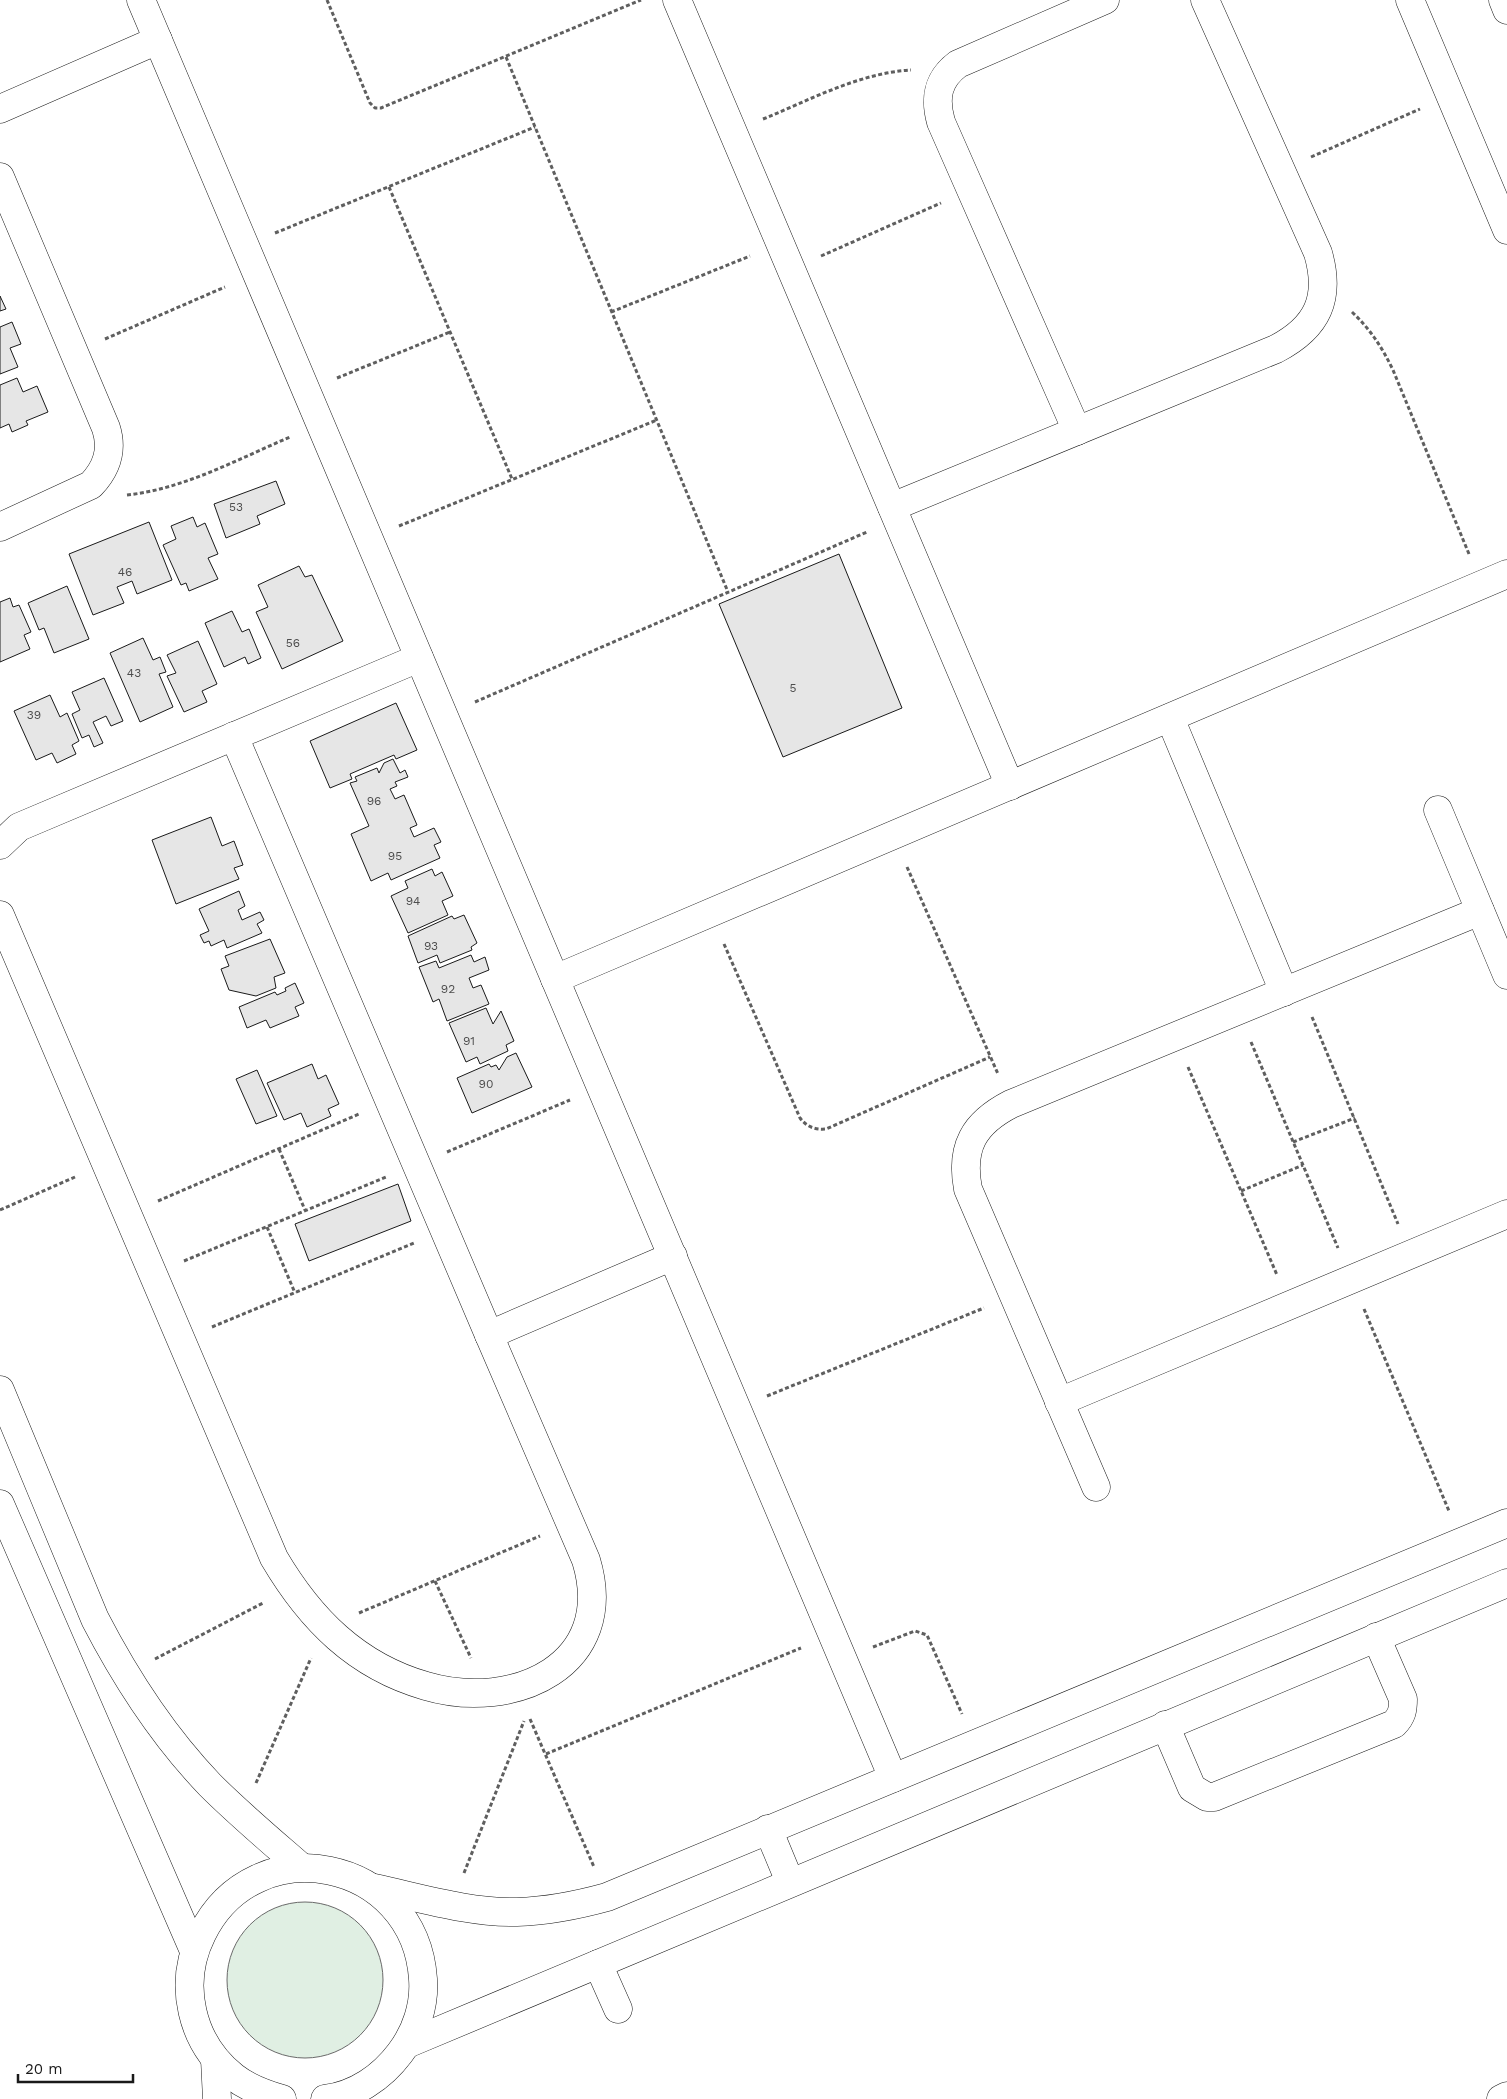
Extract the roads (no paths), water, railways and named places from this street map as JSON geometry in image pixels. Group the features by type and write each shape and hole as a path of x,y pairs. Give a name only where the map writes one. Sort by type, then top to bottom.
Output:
{"street":[{"path":"141,0 892,1778"},
{"path":"677,0 1010,786"},
{"path":"1077,431 941,122 937,108 937,95 941,81 958,64 1104,0"},
{"path":"894,513 1077,431 1294,340 1313,318 1318,309 1323,290 1323,271 1318,253 1204,0"},
{"path":"1410,0 1507,230"},
{"path":"1503,0 1507,10"},
{"path":"0,108 158,40"},
{"path":"0,177 106,428 110,450 101,474 91,485 0,527"},
{"path":"555,979 1507,574"},
{"path":"0,845 19,827 419,658"},
{"path":"1170,718 1292,989"},
{"path":"0,915 274,1558 291,1588 324,1627 347,1646 371,1662 397,1675 426,1686 456,1692 487,1693 517,1688 542,1678 564,1662 581,1642 590,1622 594,1601 592,1580 571,1523 444,1231 234,736"},
{"path":"1438,810 1507,975"},
{"path":"1096,1488 968,1189 965,1172 966,1155 972,1137 982,1124 996,1112 1011,1104 1480,912"},
{"path":"1059,1402 1507,1214"},
{"path":"489,1335 672,1256"},
{"path":"0,1390 95,1619 113,1654 151,1713 209,1784 301,1867"},
{"path":"0,1504 194,1951"},
{"path":"374,1888 484,1910 516,1912 548,1910 608,1896 1507,1523"},
{"path":"407,2044 1507,1583"},
{"path":"1165,1725 1192,1788 1206,1797 1214,1797 1394,1724 1400,1718 1403,1700 1376,1637"},
{"path":"768,1829 790,1882"},
{"path":"282,2099 258,2091 235,2078 215,2059 200,2034 191,2008 189,1979 194,1951 209,1919 234,1892 266,1874 301,1867 326,1868 351,1876 374,1888 396,1907 412,1932 422,1960 424,1989 421,2008 419,2018 407,2044 388,2068 365,2086 333,2098"},
{"path":"598,1964 618,2009"},
{"path":"215,2059 217,2099"},
{"path":"1501,2099 1507,2096"}]}
